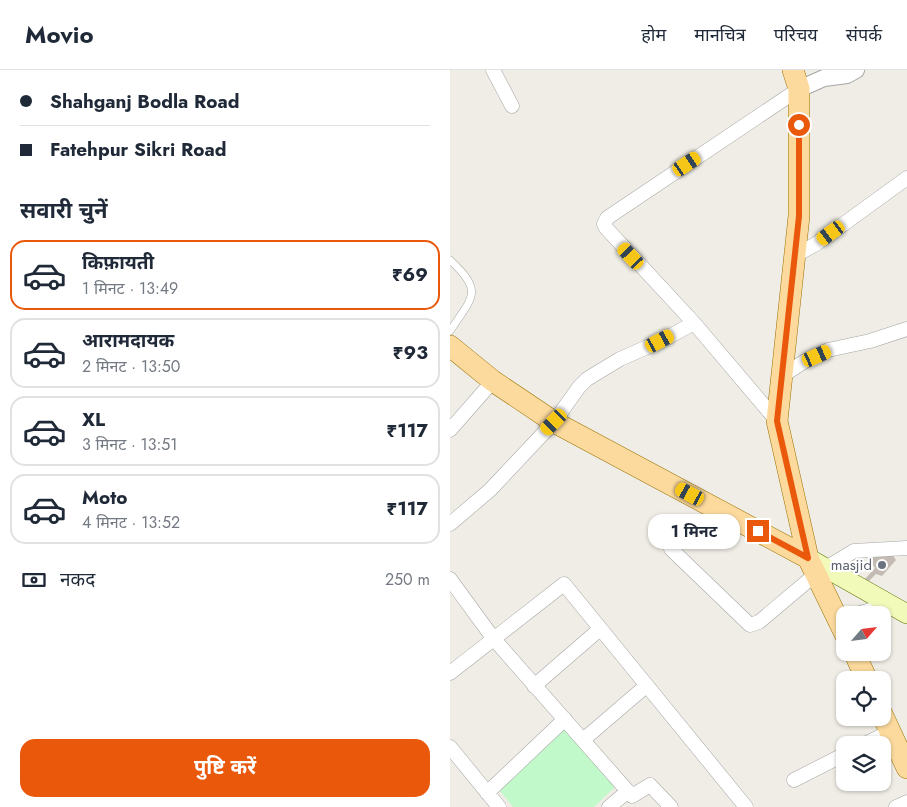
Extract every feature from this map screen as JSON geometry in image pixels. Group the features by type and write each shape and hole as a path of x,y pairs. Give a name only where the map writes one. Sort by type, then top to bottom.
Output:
{"main road":[{"path":"796,80 799,216 777,421 817,567 838,606"},
{"path":"450,346 493,381 554,422 817,567 907,614"},
{"path":"889,726 907,768"}],"street":[{"path":"493,70 512,106"},
{"path":"777,421 694,323 604,224 605,221 796,80 827,74 847,76 856,70"},
{"path":"794,256 816,244 907,178"},
{"path":"450,524 490,490 554,422 587,379 620,359 694,323"},
{"path":"782,376 805,361 828,350 870,341 907,330"},
{"path":"450,430 493,381"},
{"path":"671,549 750,625 759,622 817,567 854,552 907,548"},
{"path":"450,579 494,638 534,686 628,791 634,796 648,785 651,785 671,807"},
{"path":"450,673 564,584 746,807"},
{"path":"885,606 890,604"},
{"path":"534,686 600,629"},
{"path":"583,740 646,686"},
{"path":"488,793 565,719"},
{"path":"872,736 883,726"},
{"path":"450,747 499,807"},
{"path":"794,780 836,759"},
{"path":"609,807 628,791"},
{"path":"896,807 907,802"}],"lane":[{"path":"450,260 463,272 473,290 472,298 450,331"}],"green space":[{"path":"555,720 617,785 594,807 513,807 491,780"}],"building":[{"name":"masjid","path":"888,549 896,560 882,576 876,574 869,581 865,579 875,568 870,561 872,559 867,553"}],"place":[{"name":"masjid","path":"882,565"}],"route":[{"path":"758,531 808,558 777,421 799,216 799,125"}]}
